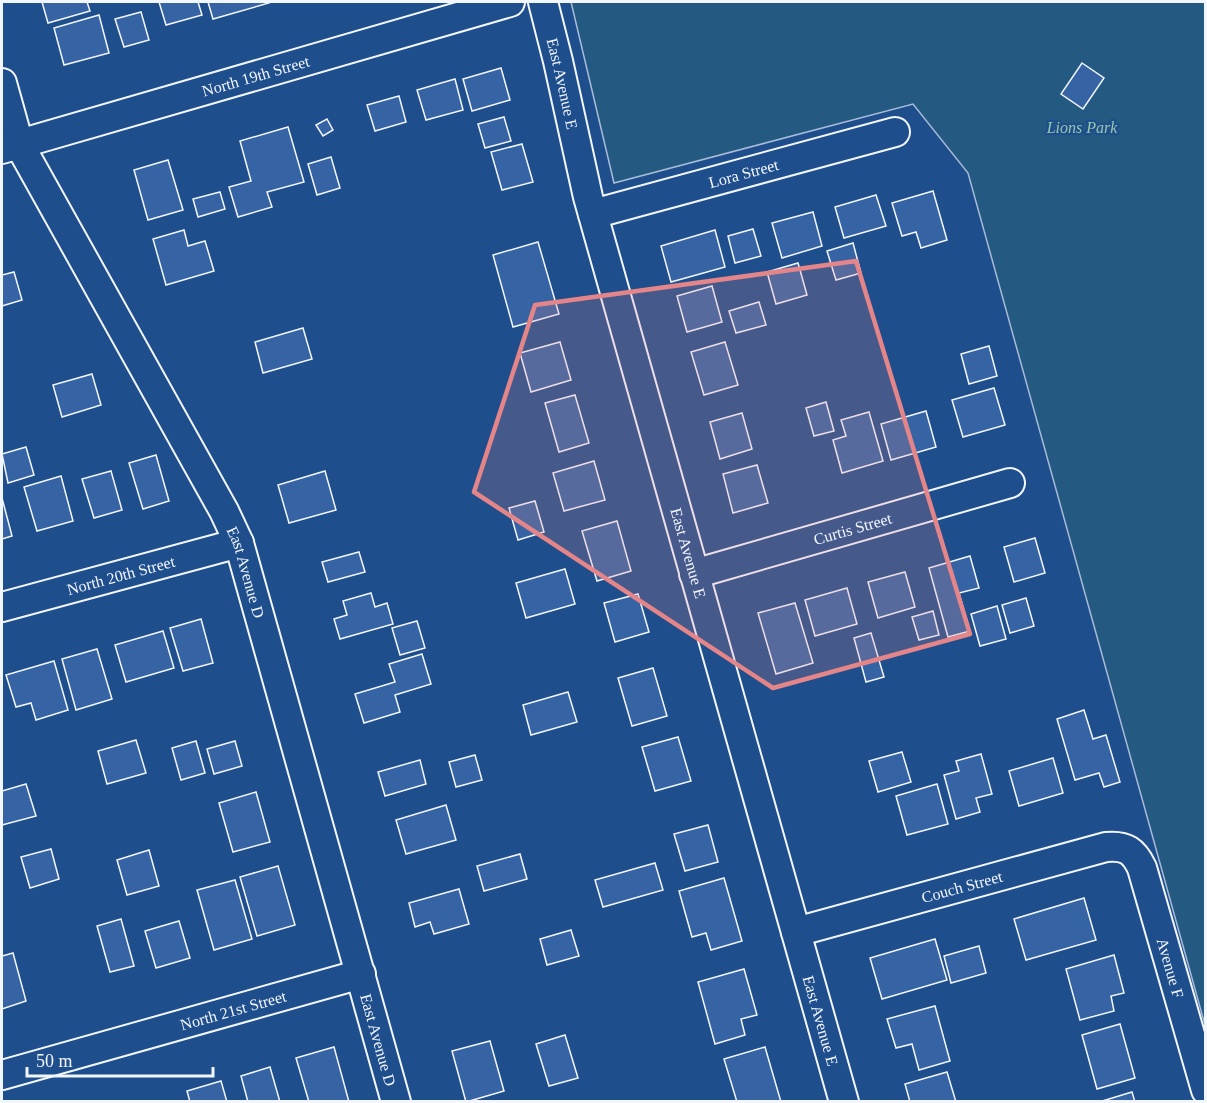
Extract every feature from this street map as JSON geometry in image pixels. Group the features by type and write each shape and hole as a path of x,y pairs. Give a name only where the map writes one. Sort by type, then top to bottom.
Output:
{"street":[{"name":"North 19th Street","path":"10,146 510,2"},
{"name":"East Avenue E","path":"543,2 593,214 844,1101"},
{"name":"East Avenue D","path":"2,83 10,146 224,511 239,543 396,1101"},
{"name":"Lora Street","path":"593,214 895,132"},
{"name":"Curtis Street","path":"694,574 1010,483"},
{"name":"North 20th Street","path":"2,607 239,543"},
{"name":"Couch Street","path":"796,932 1106,847 1118,845 1130,849"},
{"name":"Avenue F","path":"1130,849 1142,868 1206,1090"},
{"name":"North 21st Street","path":"2,1075 361,975"}],"highlighted area":[{"path":"856,261 970,634 773,688 474,492 535,305"}],"green space":[{"name":"Lions Park","path":"571,2 1205,2 1205,1025 968,173 913,104 614,183"}],"building":[{"path":"42,2 87,2 90,11 48,23"},
{"path":"159,2 198,2 202,15 166,25"},
{"path":"208,2 268,2 269,3 213,19"},
{"path":"141,12 149,40 124,47 115,19"},
{"path":"99,15 109,53 64,65 54,28"},
{"path":"1082,63 1104,78 1083,109 1061,94"},
{"path":"501,68 510,100 472,111 463,79"},
{"path":"455,79 463,110 426,120 417,90"},
{"path":"399,96 406,122 375,131 367,105"},
{"path":"504,117 511,141 485,148 478,124"},
{"path":"327,119 333,130 323,136 316,125"},
{"path":"288,127 304,182 267,192 272,207 238,217 229,187 251,181 240,141"},
{"path":"522,144 533,182 502,190 491,152"},
{"path":"331,157 340,188 317,195 308,164"},
{"path":"168,160 183,210 148,220 134,170"},
{"path":"933,191 947,240 921,248 916,232 902,236 892,203"},
{"path":"220,192 225,209 198,217 193,199"},
{"path":"876,195 886,226 844,238 835,207"},
{"path":"813,212 822,246 782,258 772,223"},
{"path":"753,229 761,256 735,263 728,236"},
{"path":"184,230 188,246 205,241 214,271 166,285 153,239"},
{"path":"715,230 725,267 671,282 661,246"},
{"path":"538,242 559,314 513,327 493,255"},
{"path":"853,243 861,273 836,280 827,251"},
{"path":"798,263 807,295 776,304 767,272"},
{"path":"14,272 22,300 2,306 2,275"},
{"path":"712,286 722,322 687,332 677,296"},
{"path":"759,302 766,325 736,333 729,311"},
{"path":"303,328 312,359 263,373 255,342"},
{"path":"560,342 571,380 531,392 520,353"},
{"path":"725,342 738,385 704,395 691,352"},
{"path":"989,346 997,376 969,384 961,354"},
{"path":"92,374 101,405 62,417 53,385"},
{"path":"994,388 1005,425 963,437 952,400"},
{"path":"575,395 589,443 559,452 545,403"},
{"path":"826,402 834,431 814,436 806,408"},
{"path":"926,411 936,447 891,460 881,424"},
{"path":"869,412 883,461 842,473 833,440 846,436 841,420"},
{"path":"742,413 752,449 720,459 710,422"},
{"path":"26,447 34,475 8,483 2,454"},
{"path":"156,455 169,501 143,509 129,463"},
{"path":"594,461 605,500 564,511 553,473"},
{"path":"757,465 768,503 733,513 723,474"},
{"path":"111,471 122,510 94,518 82,479"},
{"path":"325,471 336,510 289,523 278,485"},
{"path":"61,476 73,521 37,531 24,487"},
{"path":"2,498 12,536 2,539"},
{"path":"535,501 544,532 518,540 509,508"},
{"path":"617,521 631,571 597,581 582,531"},
{"path":"1035,538 1045,573 1014,582 1004,547"},
{"path":"359,552 365,572 328,582 322,562"},
{"path":"970,556 979,588 959,593 970,631 948,637 929,568"},
{"path":"565,569 575,604 526,618 516,583"},
{"path":"905,572 915,607 878,618 868,582"},
{"path":"847,588 857,624 815,636 805,600"},
{"path":"371,593 375,607 387,603 393,624 340,639 334,619 347,615 343,601"},
{"path":"638,594 649,632 615,642 604,603"},
{"path":"1026,598 1034,626 1010,633 1002,605"},
{"path":"795,603 813,663 776,674 758,613"},
{"path":"997,606 1006,639 980,646 971,614"},
{"path":"933,611 939,635 919,640 912,617"},
{"path":"201,619 213,663 183,671 170,628"},
{"path":"417,621 425,648 400,655 392,628"},
{"path":"163,631 174,668 126,682 115,645"},
{"path":"871,633 884,677 866,682 854,638"},
{"path":"97,649 112,699 76,710 62,659"},
{"path":"422,654 431,684 395,695 400,712 364,723 355,694 395,682 389,664"},
{"path":"54,661 68,710 36,720 31,703 16,707 6,675"},
{"path":"653,668 667,716 632,726 618,678"},
{"path":"568,692 577,722 531,735 523,705"},
{"path":"1084,710 1093,739 1106,735 1120,782 1104,787 1099,773 1075,780 1057,719"},
{"path":"678,737 691,781 655,791 642,747"},
{"path":"136,740 146,773 107,784 98,751"},
{"path":"196,741 205,773 181,780 172,748"},
{"path":"235,741 242,766 214,774 207,749"},
{"path":"902,752 911,782 878,792 869,761"},
{"path":"981,754 992,794 976,798 980,812 956,819 944,775 959,771 956,761"},
{"path":"475,755 482,780 456,787 449,762"},
{"path":"1053,758 1063,793 1019,806 1009,771"},
{"path":"420,760 426,784 385,796 378,772"},
{"path":"26,784 36,816 2,825 2,791"},
{"path":"937,784 948,824 907,835 896,796"},
{"path":"256,792 270,842 233,852 219,803"},
{"path":"446,805 456,840 406,854 396,820"},
{"path":"708,825 718,862 685,871 674,834"},
{"path":"51,849 59,879 30,888 21,857"},
{"path":"149,850 159,886 127,895 117,860"},
{"path":"520,854 527,879 484,891 477,866"},
{"path":"655,863 663,890 603,907 595,880"},
{"path":"278,866 295,925 257,936 240,877"},
{"path":"724,878 742,941 711,950 706,933 692,937 679,891"},
{"path":"235,880 252,939 214,950 197,890"},
{"path":"459,889 469,924 434,934 430,922 415,927 409,903"},
{"path":"1084,898 1096,940 1026,960 1014,919"},
{"path":"121,919 134,966 110,972 97,926"},
{"path":"179,921 190,958 156,968 145,931"},
{"path":"571,930 579,956 547,965 540,939"},
{"path":"935,939 947,980 882,999 870,958"},
{"path":"979,946 986,973 951,983 944,956"},
{"path":"13,953 26,1001 2,1009 2,956"},
{"path":"1114,955 1124,993 1111,996 1114,1011 1080,1020 1066,969"},
{"path":"744,969 757,1015 741,1019 745,1035 715,1044 698,982"},
{"path":"935,1006 950,1061 919,1070 912,1044 896,1048 887,1019"},
{"path":"1120,1024 1135,1078 1097,1089 1082,1035"},
{"path":"565,1035 578,1078 549,1086 536,1044"},
{"path":"490,1041 504,1091 466,1102 452,1051"},
{"path":"334,1047 349,1102 309,1102 296,1058"},
{"path":"765,1047 781,1102 737,1102 724,1059"},
{"path":"270,1067 280,1102 248,1102 241,1076"},
{"path":"947,1072 956,1102 910,1102 905,1084"},
{"path":"221,1081 227,1102 190,1102 187,1091"},
{"path":"1132,1092 1135,1102 1099,1102"}]}
